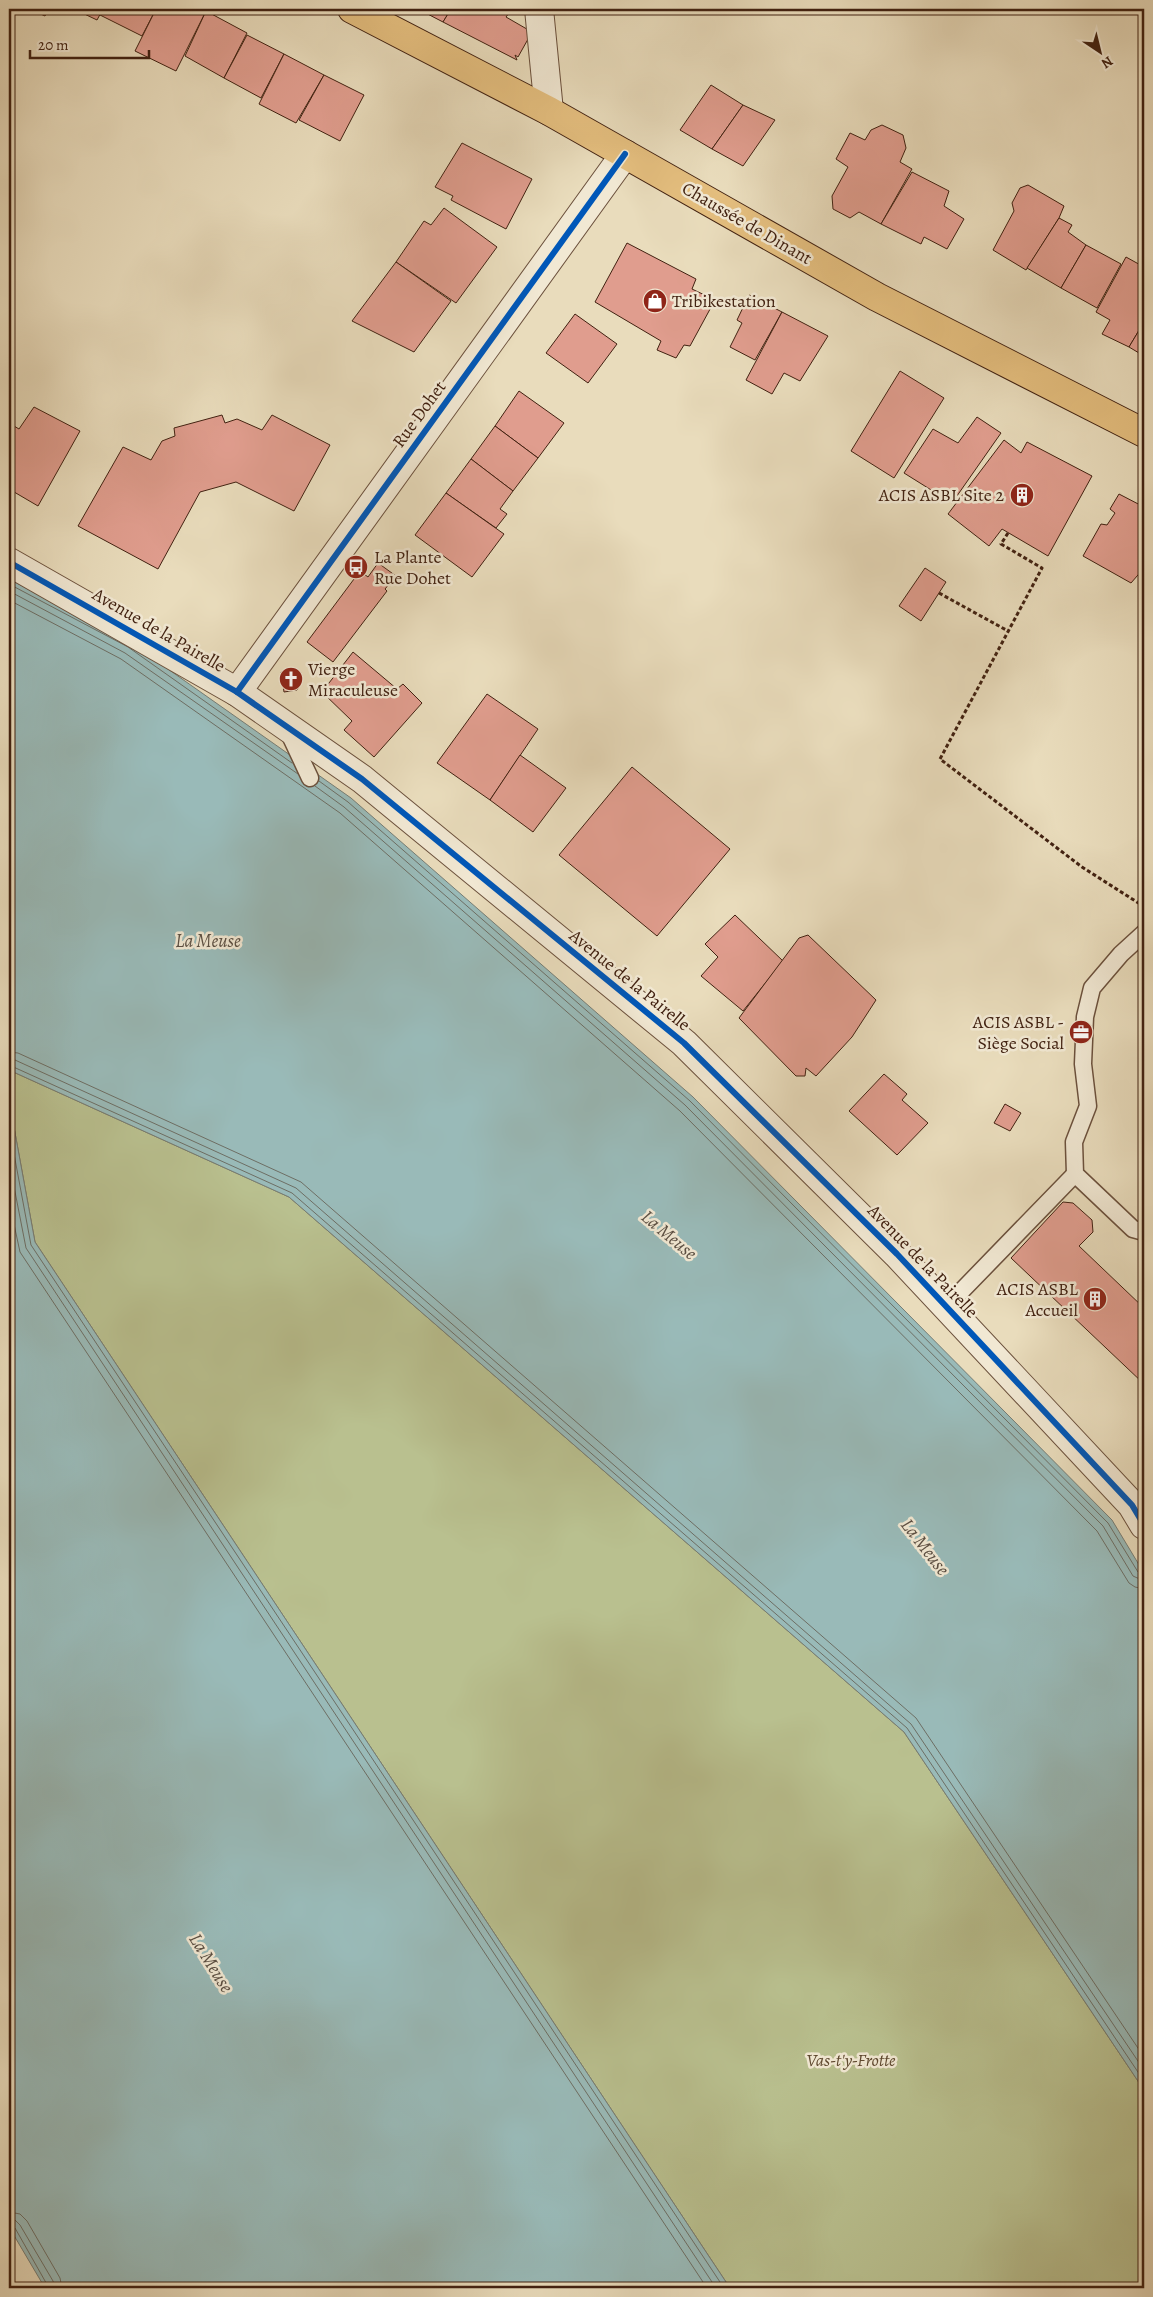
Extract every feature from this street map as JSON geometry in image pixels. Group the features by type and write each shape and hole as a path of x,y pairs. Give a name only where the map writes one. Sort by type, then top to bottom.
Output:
{"main road":[{"name":"Chaussée de Dinant","path":"352,9 549,111 877,297 1144,433"}],"street":[{"path":"538,9 549,111"},
{"name":"Rue Dohet","path":"237,692 626,154"},
{"name":"Avenue de la Pairelle","path":"9,562 237,692 362,779 684,1043 897,1254 1132,1505 1144,1525"}],"lane":[{"path":"284,725 310,778"},
{"path":"1144,933 1121,954 1092,988 1085,1026 1084,1064 1088,1106 1074,1142 1075,1174 1133,1229 1144,1232"},
{"path":"946,1307 1075,1174"}],"path":[{"path":"1008,533 1001,544 1042,568 940,759 1082,867 1144,906"},
{"path":"940,593 1008,631"}],"green space":[{"name":"Vas-t'y-Frotte","path":"9,1070 289,1197 904,1732 1144,2090 1144,2288 730,2288 35,1242 9,1100"}],"water":[{"name":"La Meuse","path":"9,579 131,643 351,798 693,1097 1112,1520 1144,1573 1144,2090 904,1732 289,1197 9,1070"},
{"name":"La Meuse","path":"9,1100 35,1242 730,2288 45,2288 9,2227"}],"building":[{"path":"30,9 49,9 45,16"},
{"path":"74,9 103,9 97,20"},
{"path":"103,9 156,9 142,36 100,15"},
{"path":"156,9 203,9 206,11 176,71 135,51"},
{"path":"418,9 451,9 443,22"},
{"path":"451,9 512,9 506,17 532,32 518,57 515,55 517,60 443,22"},
{"path":"206,11 247,33 224,78 185,56"},
{"path":"247,35 284,54 261,98 224,78"},
{"path":"284,54 324,75 296,123 259,104"},
{"path":"324,75 364,95 340,141 299,120"},
{"path":"711,85 743,105 712,149 680,130"},
{"path":"743,105 775,120 743,166 712,149"},
{"path":"882,125 903,135 906,148 900,162 912,169 881,224 859,212 850,218 833,209 832,196 848,167 836,159 850,133 865,140 871,130"},
{"path":"462,143 532,179 506,229 451,200 453,196 435,187"},
{"path":"912,172 949,191 944,206 964,219 947,249 924,237 921,244 881,224"},
{"path":"1028,185 1064,206 1059,218 1026,270 993,250 1014,211 1012,203 1020,188"},
{"path":"444,208 497,247 456,303 396,262 424,221 431,225"},
{"path":"1059,218 1072,225 1068,232 1086,245 1061,288 1027,268"},
{"name":"Tribikestation","path":"627,243 696,279 692,289 715,300 690,346 684,345 676,358 657,350 661,341 595,302"},
{"path":"1086,245 1121,264 1097,308 1061,288"},
{"path":"1126,257 1144,267 1144,322 1129,347 1102,334 1110,320 1096,312"},
{"path":"396,262 451,301 414,352 352,321"},
{"path":"749,295 782,312 755,360 730,347 742,323 737,320"},
{"path":"782,312 828,336 800,381 784,373 772,394 746,380"},
{"path":"575,314 617,344 588,383 546,353"},
{"path":"1144,322 1144,356 1129,347"},
{"path":"900,371 944,398 894,478 851,451"},
{"path":"519,391 564,423 538,458 495,426"},
{"path":"34,407 80,431 38,506 9,489 9,423 19,429"},
{"path":"222,415 225,423 237,419 262,430 272,415 330,445 294,511 236,482 200,492 158,569 78,526 123,447 151,460 162,441 175,436 174,428"},
{"path":"977,417 1001,433 952,503 904,473 933,429 958,443"},
{"path":"495,426 538,458 513,491 471,459"},
{"name":"ACIS ASBL Site 2","path":"1004,440 1021,453 1027,442 1092,476 1048,556 1002,529 989,546 948,514"},
{"path":"471,459 513,491 500,509 507,514 496,528 446,493"},
{"path":"446,493 504,534 472,577 415,535"},
{"path":"1119,494 1144,507 1144,568 1131,583 1083,556 1101,524 1107,525 1115,513 1110,509"},
{"path":"378,563 396,576 385,589 387,591 333,662 307,642 360,571 368,577"},
{"path":"925,568 946,582 921,621 899,606"},
{"path":"353,652 397,689 403,684 422,703 374,757 344,730 352,721 322,692"},
{"name":"Vierge Miraculeuse","path":"293,670 299,674 301,684 297,690 284,692 281,672"},
{"path":"487,694 538,729 490,800 437,763"},
{"path":"520,755 566,788 533,832 490,800"},
{"path":"632,767 730,849 657,936 559,855"},
{"path":"735,915 783,961 743,1011 701,976 718,957 705,944"},
{"path":"808,935 876,1000 852,1037 816,1076 806,1068 805,1076 796,1076 739,1018 799,938"},
{"path":"884,1074 907,1094 902,1100 928,1123 897,1155 849,1111"},
{"path":"1005,1104 1021,1113 1010,1131 994,1123"},
{"name":"ACIS ASBL Accueil","path":"1063,1202 1073,1203 1092,1220 1093,1232 1079,1246 1144,1308 1144,1384 1011,1258"}],"cycle path":[{"path":"237,692 625,154"},
{"path":"9,562 237,692 362,779 684,1043 897,1254 1132,1505 1144,1525"}],"place":[{"name":"Tribikestation","path":"655,301"},
{"name":"ACIS ASBL Site 2","path":"1022,495"},
{"name":"La Plante Rue Dohet","path":"356,567"},
{"name":"Vierge Miraculeuse","path":"291,679"},
{"name":"ACIS ASBL - Siège Social","path":"1081,1032"},
{"name":"ACIS ASBL Accueil","path":"1095,1299"}]}
